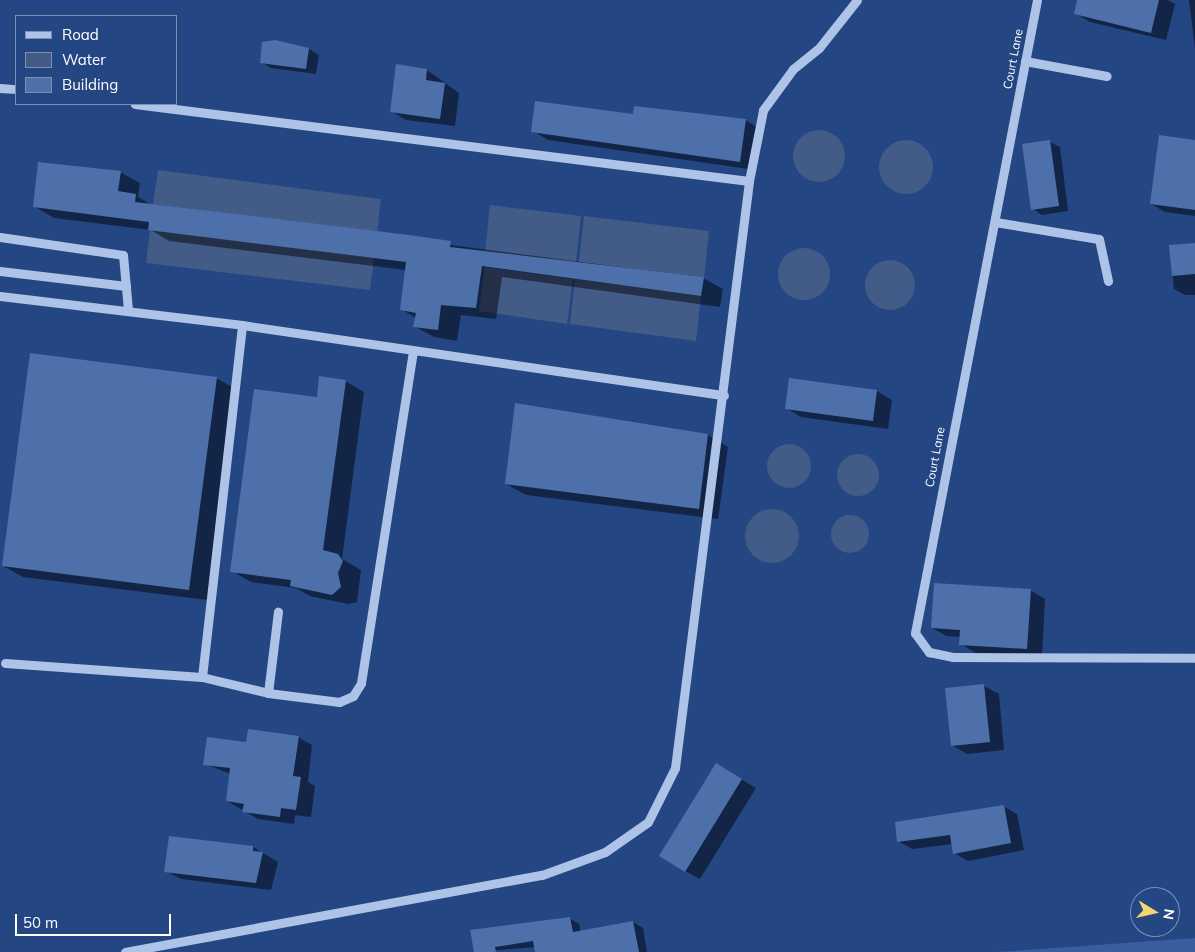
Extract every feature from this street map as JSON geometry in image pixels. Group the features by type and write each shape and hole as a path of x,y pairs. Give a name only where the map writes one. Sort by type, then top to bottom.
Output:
{"lane":[{"path":"126,952 542,875 606,852 648,822 675,768 724,395 749,181 763,110 793,69 819,48 857,0"},
{"name":"Court Lane","path":"1037,0 995,222 917,607 918,640 929,652 953,657 1195,658"},
{"path":"1025,61 1107,76"},
{"path":"0,88 15,89"},
{"path":"143,105 749,181"},
{"path":"995,222 1099,239 1108,281"},
{"path":"0,237 114,250 123,255 128,310"},
{"path":"0,271 126,286"},
{"path":"0,296 242,324 413,352 724,395"},
{"path":"202,676 242,324"},
{"path":"5,663 202,676 268,693 339,702 353,696 361,683 413,352"},
{"path":"268,693 278,612"}],"shaded area":[{"path":"1195,938 1195,952 994,952 1014,951"}],"water":[{"path":"819,130 829,132 837,138 843,146 845,156 843,166 837,174 829,180 819,182 809,180 801,174 795,166 793,156 795,146 801,138 809,132"},
{"path":"906,140 916,142 925,148 931,157 933,167 931,177 925,186 916,192 906,194 896,192 887,186 881,177 879,167 881,157 887,148 896,142"},
{"path":"158,170 381,199 377,233 153,204"},
{"path":"490,205 581,216 576,262 485,251"},
{"path":"584,216 709,231 704,277 579,262"},
{"path":"150,230 374,258 370,290 146,263"},
{"path":"804,248 814,250 822,256 828,264 830,274 828,284 822,292 814,298 804,300 794,298 786,292 780,284 778,274 780,264 786,256 794,250"},
{"path":"890,260 908,267 915,285 908,303 890,310 872,303 865,285 872,267"},
{"path":"485,267 573,279 567,324 479,311"},
{"path":"575,279 701,296 696,341 570,324"},
{"path":"789,444 801,448 807,454 811,466 807,478 801,484 789,488 777,484 771,478 767,466 771,454 777,448"},
{"path":"862,454 870,457 876,463 879,475 876,487 870,493 854,496 846,493 840,487 837,471 840,463 846,457"},
{"path":"767,509 777,509 787,513 795,521 799,536 795,551 787,559 777,563 767,563 757,559 749,551 745,541 745,531 749,521 757,513"},
{"path":"850,515 864,520 869,534 864,548 850,553 836,548 831,534 836,520"}],"building":[{"path":"1077,0 1159,0 1151,33 1074,14"},
{"path":"275,40 309,48 306,69 260,63 262,42"},
{"path":"396,64 427,69 426,80 445,83 440,119 390,112"},
{"path":"535,101 633,114 634,106 746,119 740,162 531,132"},
{"path":"1159,135 1195,140 1195,210 1150,204"},
{"path":"1050,140 1059,206 1031,210 1022,144"},
{"path":"38,162 121,171 118,191 136,194 135,202 451,241 450,247 704,277 701,296 482,266 476,308 441,305 438,330 413,327 416,313 400,310 406,262 148,230 149,222 33,207"},
{"path":"1195,243 1195,274 1172,276 1169,245"},
{"path":"30,353 217,377 189,590 2,566"},
{"path":"319,376 346,380 323,550 338,554 343,561 338,573 341,587 332,595 290,586 291,580 230,572 254,389 317,397"},
{"path":"789,378 877,390 873,421 785,409"},
{"path":"515,403 708,434 699,509 505,484"},
{"path":"934,583 1031,589 1027,649 959,645 960,630 931,628"},
{"path":"984,684 990,742 951,746 945,688"},
{"path":"248,729 299,736 293,776 301,777 296,810 281,808 280,817 242,812 244,804 226,801 230,768 203,765 207,737 246,742"},
{"path":"716,763 742,779 685,872 659,856"},
{"path":"1004,805 1011,843 953,854 950,835 897,842 895,822"},
{"path":"169,836 253,846 253,851 263,852 256,883 164,872"},
{"path":"570,917 573,932 633,921 639,952 535,952 533,941 495,947 496,952 474,952 470,930"}]}
